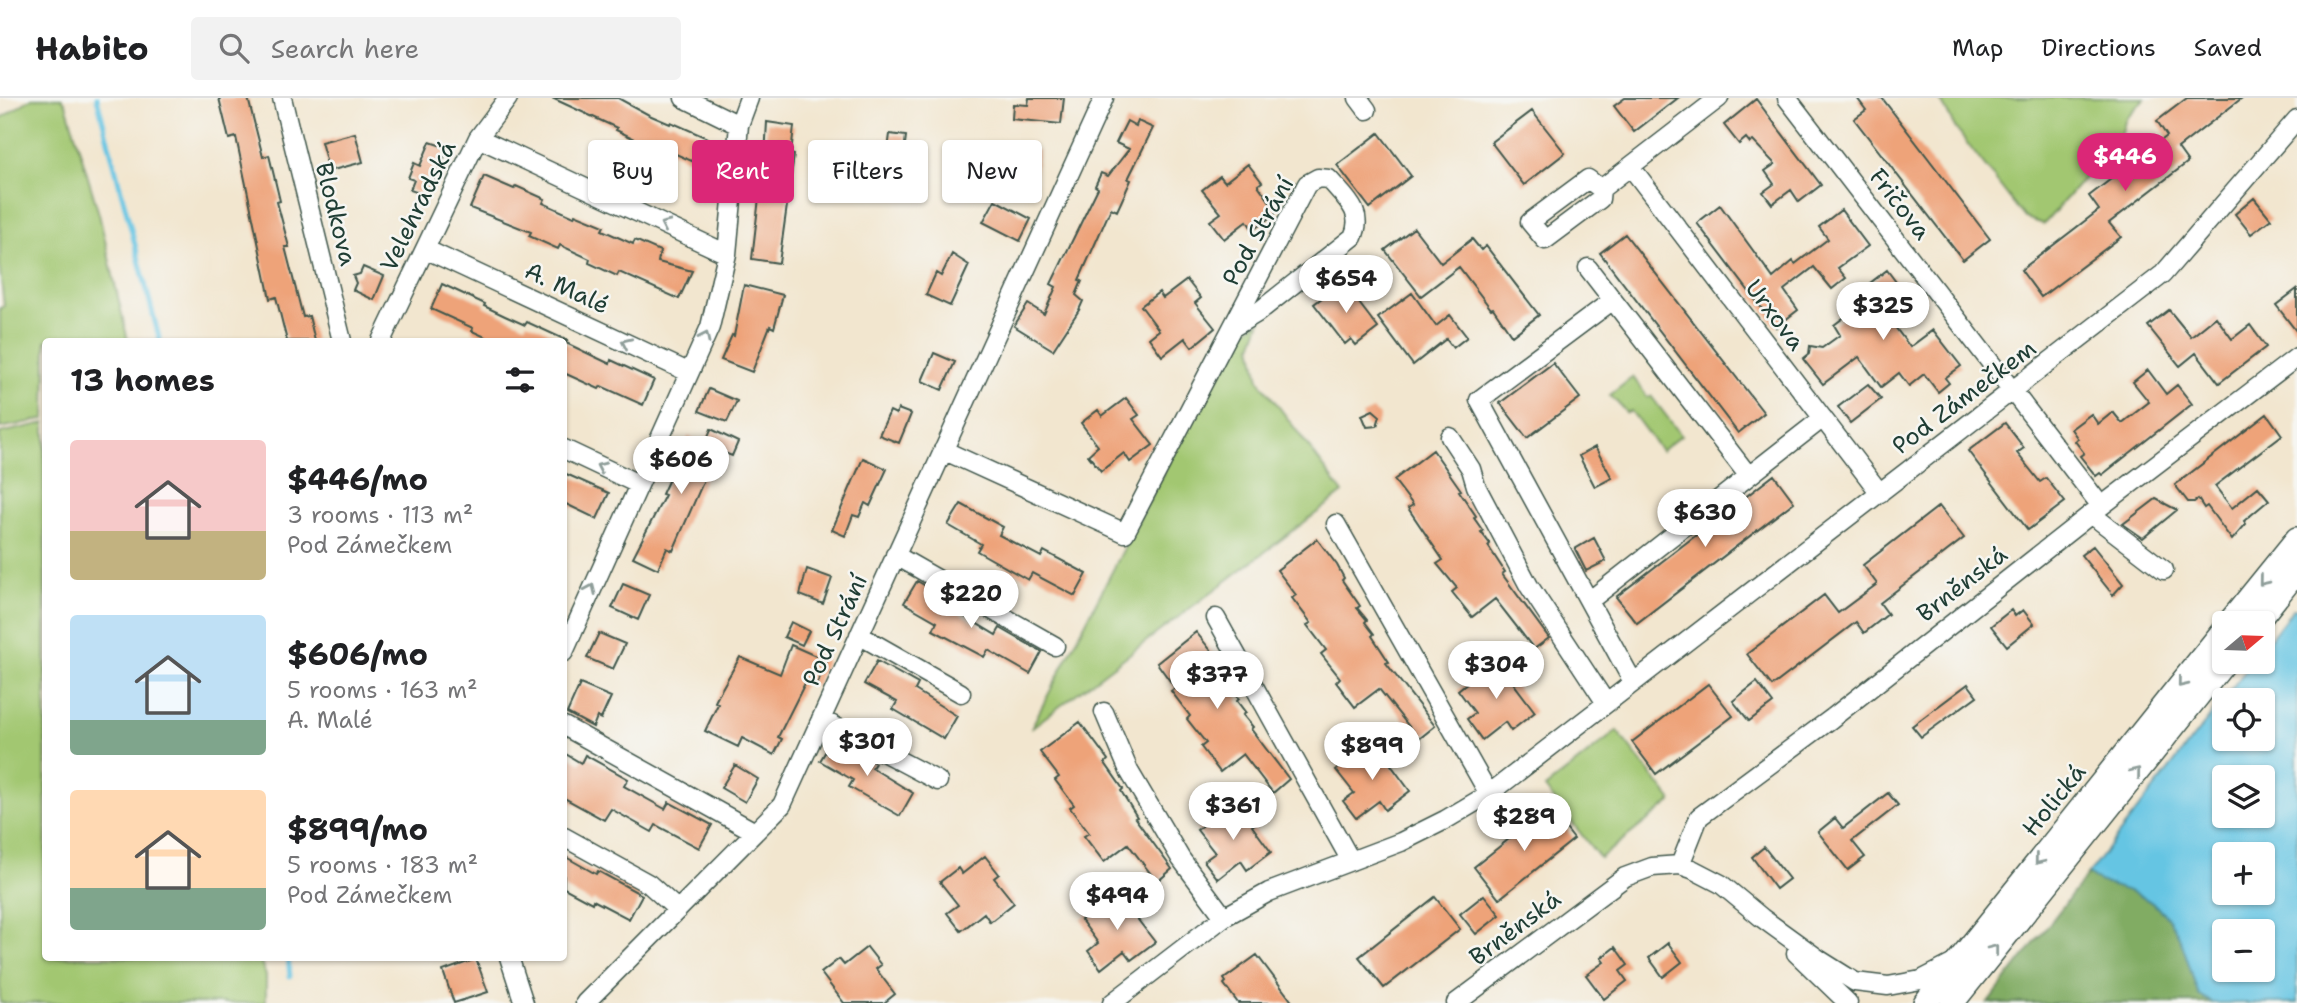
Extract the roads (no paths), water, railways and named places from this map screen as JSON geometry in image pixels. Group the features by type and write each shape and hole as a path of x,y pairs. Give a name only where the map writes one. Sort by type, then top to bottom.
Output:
{"main road":[{"path":"2240,611 2297,539"},
{"path":"2265,611 2297,571"},
{"name":"Holická","path":"1925,1003 2212,644"},
{"name":"Holická","path":"1952,1003 2215,674"}],"street":[{"name":"Blodkova","path":"282,98 341,338"},
{"name":"Velehradská","path":"382,338 478,138 508,98"},
{"path":"684,98 739,125"},
{"path":"567,645 710,327 727,254 739,125 749,98"},
{"name":"Pod Strání","path":"585,1003 782,805 1104,98"},
{"path":"1601,189 1719,98"},
{"name":"Fričova","path":"1787,98 2013,391 2096,510 2164,570"},
{"name":"Pod Zámečkem","path":"1112,1003 1224,917 1269,892 1401,842 1489,794 2163,274 2297,119"},
{"path":"478,138 727,254"},
{"name":"Urxova","path":"1631,167 1880,493"},
{"name":"Pod Strání","path":"943,450 1125,533 1307,184 1318,178 1329,180 1357,215 1358,227 1353,237 1256,313 1232,328"},
{"name":"A. Malé","path":"425,249 688,372"},
{"path":"1588,268 1748,475"},
{"path":"1613,300 1479,400 1633,682"},
{"name":"Brněnská","path":"1456,1003 1625,877 1652,867 1680,865 1699,817 1830,719 2096,510 2297,357"},
{"path":"1589,601 1823,418"},
{"path":"1450,437 1471,469 1476,485 1529,586 1606,703"},
{"path":"567,450 638,484"},
{"path":"1336,524 1489,794"},
{"path":"895,555 1055,646"},
{"path":"1216,618 1351,861"},
{"path":"859,635 961,693"},
{"path":"1104,712 1129,771 1181,859 1224,917"},
{"path":"821,719 938,781"},
{"path":"567,728 755,832"},
{"path":"567,839 649,884 678,910"},
{"path":"1680,865 1721,884 1762,918 1855,982 1888,986 1921,980 1963,956"},
{"path":"1762,918 1848,1003"},
{"path":"510,961 524,1003"}],"water":[{"path":"2293,609 2297,609 2297,1003 2213,1003 2199,995 2185,951 2165,914 2139,895 2088,874 2212,714 2212,751 2275,751 2275,688 2232,688 2243,674 2275,674 2275,632"}],"waterway":[{"path":"97,98 159,338"},
{"path":"288,961 290,976"}]}
